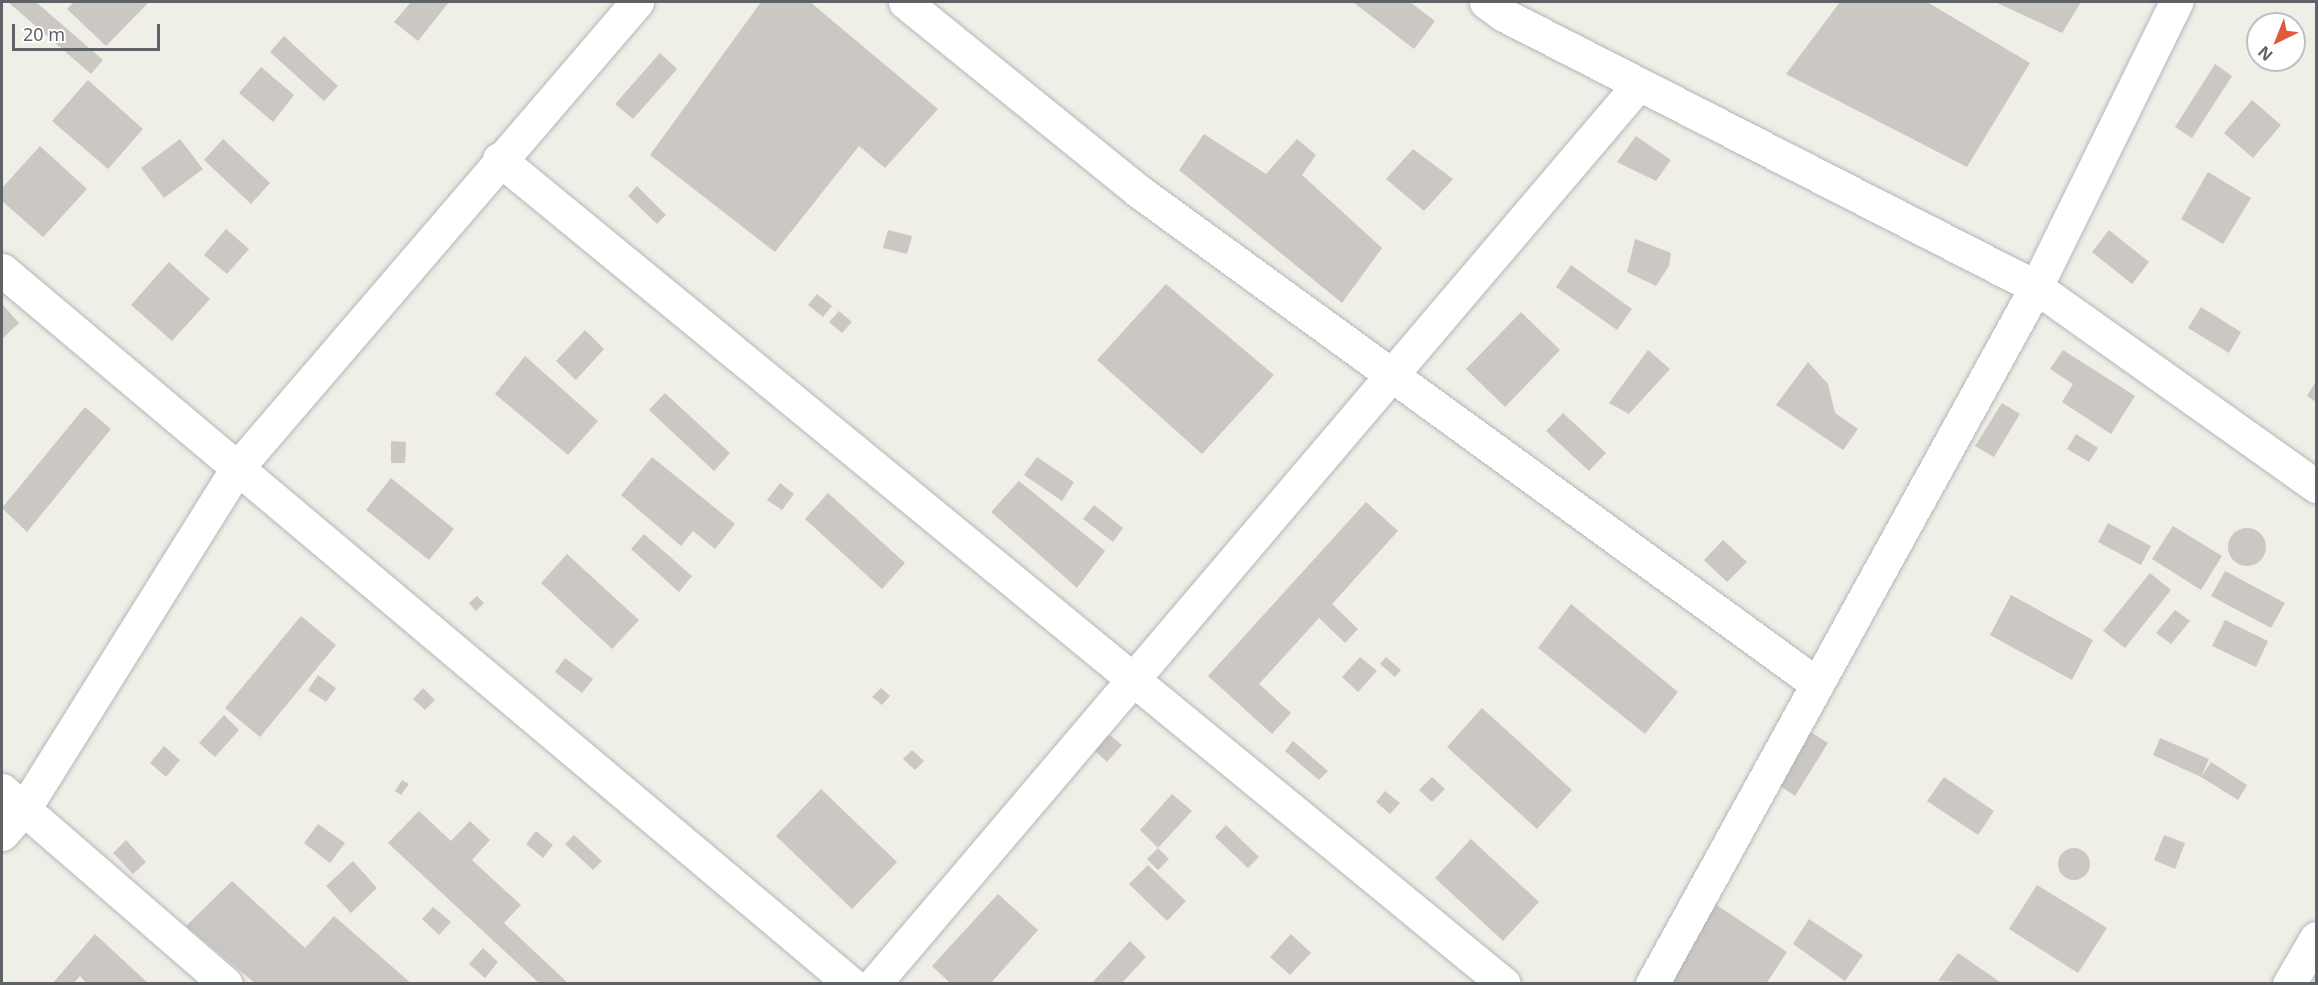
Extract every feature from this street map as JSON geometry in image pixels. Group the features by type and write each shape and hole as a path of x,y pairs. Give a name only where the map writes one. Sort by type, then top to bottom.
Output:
{"street":[{"path":"2,834 13,799 238,468 500,159 637,2"},
{"path":"905,2 1137,190 1817,684"},
{"path":"1652,984 2036,287 2176,2"},
{"path":"1501,6 1640,84 2036,287 2316,486"},
{"path":"874,984 1640,84"},
{"path":"500,159 1132,681 1504,984"},
{"path":"2,270 851,984"},
{"path":"13,799 226,984"},
{"path":"2289,984 2316,938"}],"building":[{"path":"8,2 36,2 103,60 91,74"},
{"path":"74,2 149,2 106,46 67,9"},
{"path":"411,2 449,2 418,41 394,22"},
{"path":"761,2 810,2 938,109 885,168 859,146 775,252 650,155"},
{"path":"1353,2 1410,2 1435,21 1414,49"},
{"path":"1840,2 1927,2 2030,63 1967,167 1786,74"},
{"path":"1995,2 2081,2 2062,33"},
{"path":"284,36 338,86 324,101 270,52"},
{"path":"660,53 677,69 633,119 615,104"},
{"path":"2215,64 2232,76 2192,138 2175,127"},
{"path":"261,67 294,95 273,122 239,93"},
{"path":"88,80 143,129 108,169 52,121"},
{"path":"2252,100 2281,125 2253,158 2224,133"},
{"path":"1204,134 1266,174 1297,139 1316,155 1302,175 1382,248 1342,303 1179,170"},
{"path":"1636,136 1671,160 1656,181 1617,162"},
{"path":"180,139 203,169 164,198 141,168"},
{"path":"223,139 270,183 251,204 204,160"},
{"path":"40,146 87,189 43,237 2,201 2,188"},
{"path":"1413,149 1453,179 1424,211 1386,179"},
{"path":"2208,172 2251,198 2223,244 2181,219"},
{"path":"637,186 666,215 657,224 628,196"},
{"path":"226,229 249,249 227,274 204,255"},
{"path":"888,230 912,236 907,254 883,248"},
{"path":"2109,230 2149,262 2132,284 2092,252"},
{"path":"1635,239 1671,253 1669,266 1656,286 1627,272"},
{"path":"169,262 210,299 172,341 131,305"},
{"path":"1571,265 1632,309 1617,330 1556,287"},
{"path":"1166,284 1274,375 1202,454 1097,360"},
{"path":"817,294 832,306 823,317 808,305"},
{"path":"2,304 19,323 2,339"},
{"path":"2201,307 2241,332 2229,353 2188,328"},
{"path":"839,311 852,322 842,333 829,322"},
{"path":"1521,312 1560,350 1505,407 1466,369"},
{"path":"585,330 604,349 576,380 556,361"},
{"path":"1648,350 1670,369 1629,414 1609,403"},
{"path":"2063,350 2135,396 2111,434 2062,402 2073,384 2050,369"},
{"path":"525,356 598,421 568,455 495,394"},
{"path":"1808,362 1828,384 1835,413 1858,429 1843,450 1776,405"},
{"path":"2316,381 2316,402 2307,396"},
{"path":"665,393 730,453 714,471 649,410"},
{"path":"2002,403 2020,414 1994,457 1975,446"},
{"path":"85,407 111,429 27,532 2,508"},
{"path":"1563,413 1606,453 1589,471 1546,431"},
{"path":"2076,434 2098,448 2089,462 2067,449"},
{"path":"391,441 406,442 405,463 391,463"},
{"path":"652,457 735,524 715,549 693,531 681,546 621,495"},
{"path":"1037,457 1074,482 1062,501 1024,475"},
{"path":"391,478 454,529 429,560 366,510"},
{"path":"1019,481 1105,551 1077,588 991,512"},
{"path":"780,483 794,494 782,510 767,500"},
{"path":"828,493 905,563 882,589 805,519"},
{"path":"1366,502 1398,531 1332,604 1358,629 1345,643 1319,618 1259,684 1291,713 1272,734 1208,676"},
{"path":"1094,505 1123,528 1113,542 1083,519"},
{"path":"2108,523 2151,546 2141,565 2098,542"},
{"path":"2173,526 2222,556 2201,590 2152,559"},
{"path":"2247,528 2260,534 2266,547 2260,560 2247,566 2234,560 2228,547 2234,534"},
{"path":"644,534 692,576 679,592 631,549"},
{"path":"1723,540 1747,562 1727,582 1704,560"},
{"path":"567,554 639,620 612,649 541,583"},
{"path":"2225,571 2285,603 2271,628 2211,596"},
{"path":"2150,573 2171,590 2125,648 2103,631"},
{"path":"2011,595 2093,640 2072,680 1990,635"},
{"path":"477,596 484,603 476,611 469,603"},
{"path":"1571,604 1678,692 1645,734 1538,648"},
{"path":"2175,610 2190,621 2171,644 2156,633"},
{"path":"301,616 336,645 260,737 225,708"},
{"path":"2225,620 2268,641 2256,667 2212,646"},
{"path":"1360,657 1377,671 1358,692 1342,677"},
{"path":"1386,657 1401,670 1395,677 1380,664"},
{"path":"565,658 593,679 582,693 555,672"},
{"path":"318,675 336,688 326,702 308,690"},
{"path":"423,688 435,700 425,710 413,699"},
{"path":"881,688 890,696 882,705 872,697"},
{"path":"1482,708 1572,790 1537,829 1447,747"},
{"path":"224,715 239,730 215,757 199,743"},
{"path":"1806,729 1828,743 1795,796 1773,781"},
{"path":"1105,731 1122,745 1107,762 1091,747"},
{"path":"2160,738 2209,759 2201,777 2153,755"},
{"path":"1293,741 1328,771 1319,780 1285,751"},
{"path":"164,746 180,760 166,777 150,763"},
{"path":"912,750 924,761 915,770 903,759"},
{"path":"2211,762 2247,785 2238,800 2201,777"},
{"path":"1432,777 1445,789 1432,802 1419,790"},
{"path":"1944,777 1994,811 1978,835 1927,801"},
{"path":"402,780 409,784 401,795 395,791"},
{"path":"821,789 897,862 852,909 776,836"},
{"path":"1385,791 1400,803 1390,814 1376,802"},
{"path":"1172,794 1192,811 1158,848 1140,830"},
{"path":"419,811 451,841 470,821 490,840 472,860 521,905 504,923 569,984 540,984 388,843"},
{"path":"318,824 345,843 330,863 304,843"},
{"path":"1226,825 1259,857 1248,868 1215,837"},
{"path":"536,831 553,845 543,858 526,844"},
{"path":"574,835 602,861 593,870 565,844"},
{"path":"2164,835 2185,843 2175,869 2154,860"},
{"path":"1471,839 1539,902 1503,941 1435,878"},
{"path":"126,840 146,862 133,874 113,853"},
{"path":"1158,848 1169,859 1158,870 1147,859"},
{"path":"2074,848 2086,852 2090,864 2086,876 2074,880 2062,876 2058,864 2062,852"},
{"path":"353,861 377,888 351,913 326,886"},
{"path":"1148,865 1186,901 1167,921 1129,884"},
{"path":"232,881 305,948 334,916 412,984 256,984 186,926"},
{"path":"2037,885 2107,928 2078,973 2009,929"},
{"path":"998,894 1038,930 990,984 951,984 932,966"},
{"path":"1709,900 1787,952 1766,984 1654,984"},
{"path":"433,907 451,922 439,935 422,919"},
{"path":"1809,919 1863,955 1845,981 1793,944"},
{"path":"95,934 149,984 87,984 80,976 73,984 52,984"},
{"path":"1291,934 1311,953 1290,975 1270,957"},
{"path":"1130,941 1146,957 1121,984 1091,984"},
{"path":"483,948 498,962 485,978 469,964"},
{"path":"1958,953 2003,984 1938,981"}]}
